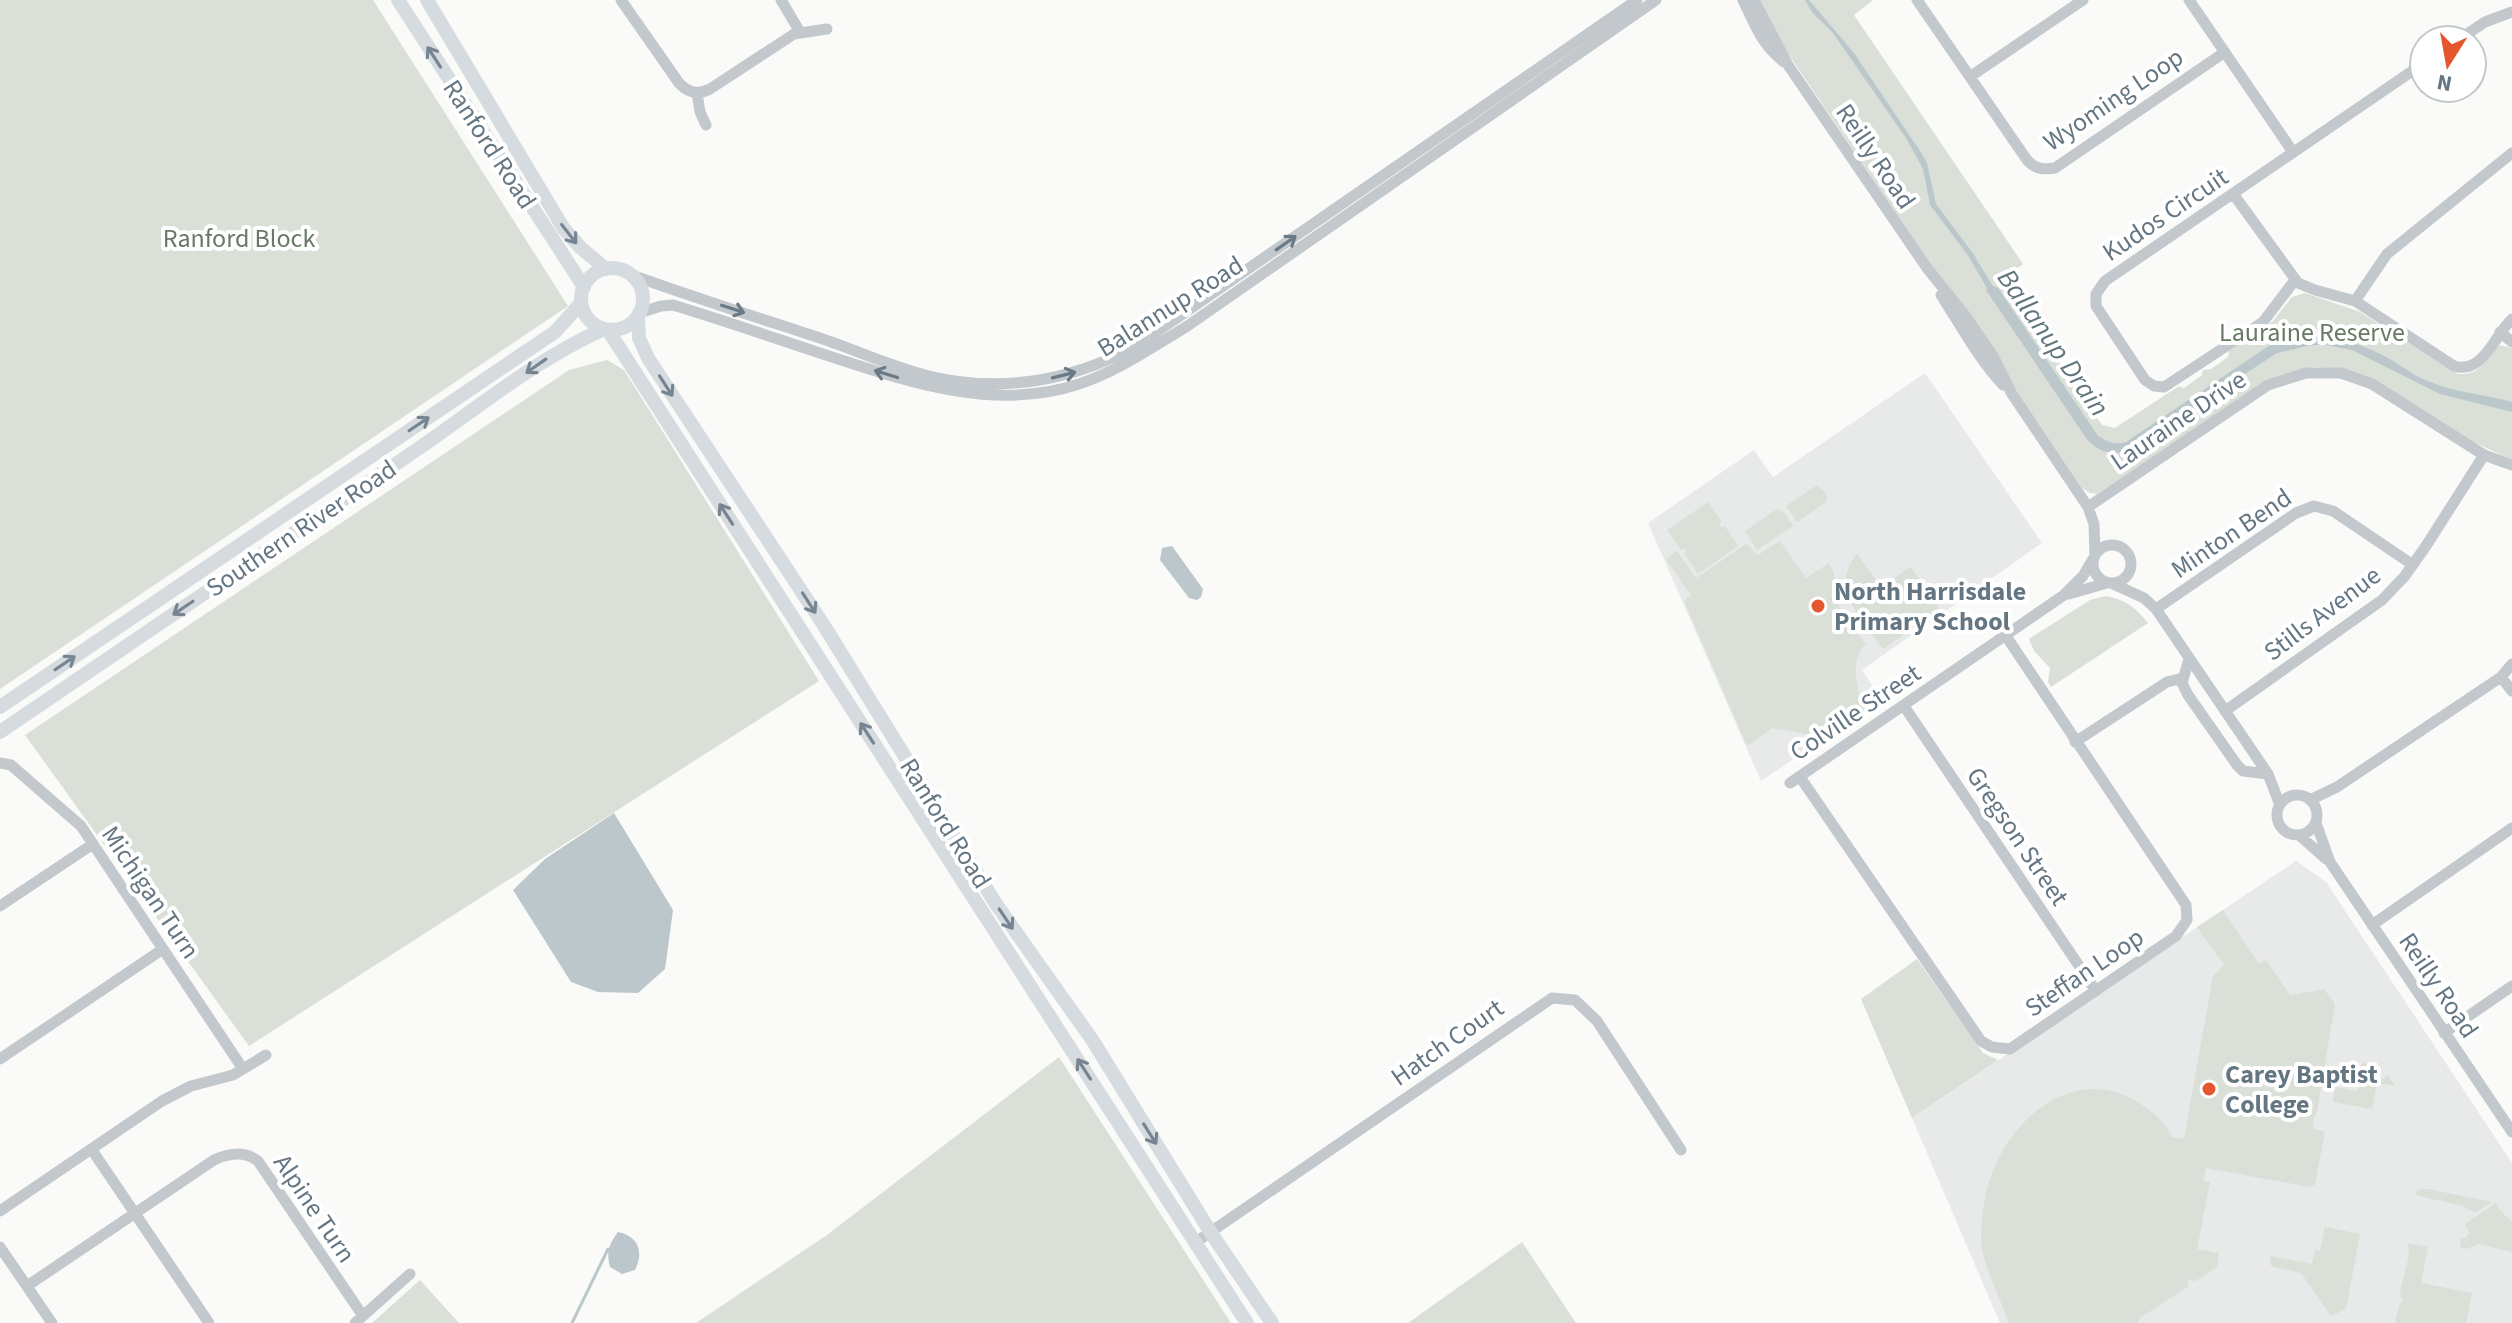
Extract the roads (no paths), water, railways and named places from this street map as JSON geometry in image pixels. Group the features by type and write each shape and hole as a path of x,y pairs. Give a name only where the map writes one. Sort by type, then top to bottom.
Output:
{"main road":[{"name":"Ranford Road","path":"398,0 584,287"},
{"name":"Ranford Road","path":"427,0 564,229 606,269"},
{"path":"606,269 629,274 641,290 642,304 638,314 625,327 606,329 587,317 581,303 584,287 593,275 606,269"},
{"name":"Southern River Road","path":"0,707 555,332 581,303"},
{"name":"Ranford Road","path":"638,314 639,338 648,358 823,624 996,904 1093,1041 1211,1233 1272,1323"},
{"name":"Ranford Road","path":"606,329 1247,1323"},
{"name":"Southern River Road","path":"0,732 430,441 542,361 564,347 606,329"}],"street":[{"path":"621,0 679,83 684,89 697,93 710,89 800,32 827,29"},
{"path":"781,0 800,32"},
{"name":"Balannup Road","path":"638,314 673,305 914,383 988,395 1053,390 1079,384 1127,364 1637,0"},
{"name":"Balannup Road","path":"629,274 928,376 977,384 1028,382 1068,375 1136,346 1202,309 1656,0"},
{"name":"Reilly Road","path":"1743,0 1759,37 1788,65"},
{"name":"Reilly Road","path":"1754,0 1788,65 1929,271 1979,359 2012,394 2088,507 2094,524 2094,557"},
{"name":"Wyoming Loop","path":"1917,0 2027,160 2032,166 2046,170 2055,168 2225,52"},
{"path":"1971,76 2083,0"},
{"path":"2189,0 2293,152"},
{"path":"2482,24 2512,12"},
{"name":"Kudos Circuit","path":"2295,280 2275,311 2263,322 2171,384 2158,387 2145,380 2096,306 2096,294 2105,281 2408,74"},
{"path":"697,93 706,125"},
{"path":"2355,301 2387,254 2512,153"},
{"path":"2234,195 2295,280 2315,290 2355,301 2459,368 2471,368 2478,363 2512,319"},
{"path":"2500,332 2512,342"},
{"name":"Lauraine Drive","path":"2088,507 2268,385 2306,373 2341,373 2372,384 2484,455 2512,465"},
{"name":"Stills Avenue","path":"2225,711 2372,610 2397,586 2474,475 2484,455"},
{"name":"Minton Bend","path":"2156,609 2296,513 2314,506 2333,511 2413,565"},
{"name":"Reilly Road","path":"2094,524 2117,546"},
{"path":"2144,598 2128,554 2117,546 2106,546 2094,557 2094,572 2109,583 2144,598 2156,609 2269,776 2280,805 2277,817 2282,828 2299,835 2309,831 2337,787"},
{"name":"Colville Street","path":"1795,780 2064,595 2083,576 2094,557"},
{"path":"2109,583 2126,577 2131,565"},
{"name":"Colville Street","path":"2064,595 2109,583"},
{"name":"Steffan Loop","path":"1795,780 1981,1041 1992,1047 2010,1049 2096,991 2176,936 2184,927 2186,905 2006,636"},
{"path":"2189,659 2183,678 2188,695 2237,765 2243,771 2269,776 2293,796 2310,800 2337,787 2501,677 2512,664"},
{"path":"2501,677 2512,691"},
{"path":"2075,742 2167,682 2183,678"},
{"name":"Gregson Street","path":"1904,706 2096,991"},
{"name":"Michigan Turn","path":"0,763 11,765 42,795 76,821 243,1069"},
{"path":"2280,805 2293,796"},
{"path":"2310,800 2317,819"},
{"name":"Reilly Road","path":"2317,819 2330,862"},
{"path":"2372,925 2512,828"},
{"name":"Reilly Road","path":"2299,835 2330,862 2512,1132"},
{"path":"0,906 93,844"},
{"path":"0,1059 163,949"},
{"path":"2444,1033 2512,986"},
{"name":"Hatch Court","path":"1196,1242 1552,998 1575,1000 1597,1021 1681,1150"},
{"path":"0,1211 162,1101 191,1086 222,1079 266,1055"},
{"path":"92,1150 209,1323"},
{"name":"Alpine Turn","path":"135,1212 219,1157 238,1154 252,1157 359,1319"},
{"path":"27,1286 135,1212"},
{"path":"0,1247 52,1323"},
{"path":"359,1319 410,1274"}],"waterway":[{"path":"572,1323 608,1249"}],"place":[{"name":"North Harrisdale Primary School","path":"1818,606"},
{"name":"Carey Baptist College","path":"2209,1089"}],"park label":[{"name":"Ranford Block","path":"239,238"},
{"name":"Lauraine Reserve","path":"2312,332"}],"water label":[{"name":"Ballanup Drain","path":"2054,342"}]}
